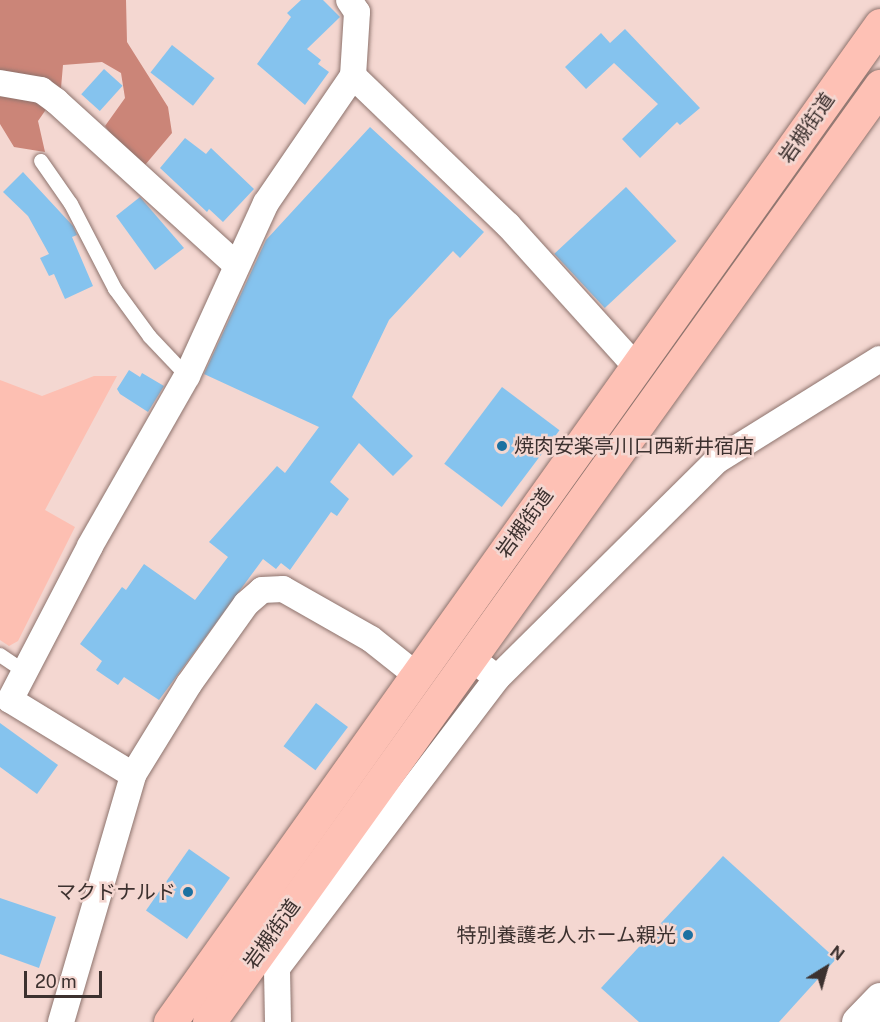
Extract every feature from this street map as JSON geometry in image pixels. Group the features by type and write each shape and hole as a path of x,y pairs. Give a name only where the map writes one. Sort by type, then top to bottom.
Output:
{"highway":[{"name":"岩槻街道","path":"170,1022 415,674 638,368 880,25"},
{"name":"岩槻街道","path":"209,1022 267,962 470,657 880,86"}],"main road":[{"path":"858,1022 880,999"}],"street":[{"path":"133,775 10,700 90,546 187,376 266,202 353,76 357,12 349,0"},
{"path":"353,76 508,225 638,368"},
{"path":"0,83 41,90 56,101 236,265"},
{"path":"278,1022 267,962 496,678 716,461 880,359"},
{"path":"61,1022 133,775 189,684 246,604 262,590 283,589 371,639 415,674"},
{"path":"470,657 496,678"}],"lane":[{"path":"41,161 71,204 115,289 150,337 187,376"},
{"path":"0,656 25,672"}],"shaded area":[{"path":"0,0 126,0 127,42 168,107 172,133 145,165 117,142 105,126 125,98 121,73 102,62 63,65 61,88 38,121 45,152 14,147 0,124"},
{"path":"94,376 117,376 45,510 75,527 18,641 9,646 0,640 0,380 42,396"}],"building":[{"path":"301,0 323,0 340,17 307,49 321,60 318,64 329,72 305,105 257,64 291,17 287,13"},
{"path":"625,29 700,108 680,125 677,122 640,158 622,139 658,104 614,63 586,89 565,67 601,33 610,43"},
{"path":"172,45 215,78 193,106 150,73"},
{"path":"104,69 123,86 100,111 81,94"},
{"path":"370,127 484,232 460,258 453,251 389,320 352,397 413,456 393,476 359,443 330,482 349,499 337,516 331,512 290,570 281,563 276,569 263,559 159,700 124,677 118,685 96,670 102,661 80,644 122,587 126,590 144,564 195,600 228,557 209,542 277,466 285,473 319,427 204,374 266,240"},
{"path":"185,138 206,154 211,148 254,189 223,222 209,209 207,212 160,168"},
{"path":"23,172 73,226 77,235 72,237 93,286 65,299 54,274 49,276 40,258 49,254 28,216 3,192"},
{"path":"626,187 676,241 605,308 554,254"},
{"path":"140,197 184,248 155,270 116,216"},
{"path":"129,370 140,377 142,373 164,386 148,412 120,394 117,389"},
{"path":"502,387 560,430 502,507 444,464"},
{"path":"316,703 348,727 315,770 284,746"},
{"path":"0,723 58,765 37,794 0,767"},
{"path":"189,849 230,878 187,939 146,910"},
{"name":"特別養護老人ホーム親光","path":"723,856 836,959 779,1022 639,1022 601,988"},
{"path":"0,898 56,917 39,968 0,954"}],"place":[{"name":"焼肉安楽亭川口西新井宿店","path":"502,446"},
{"name":"マクドナルド","path":"188,892"},
{"name":"特別養護老人ホーム親光","path":"688,935"}]}
